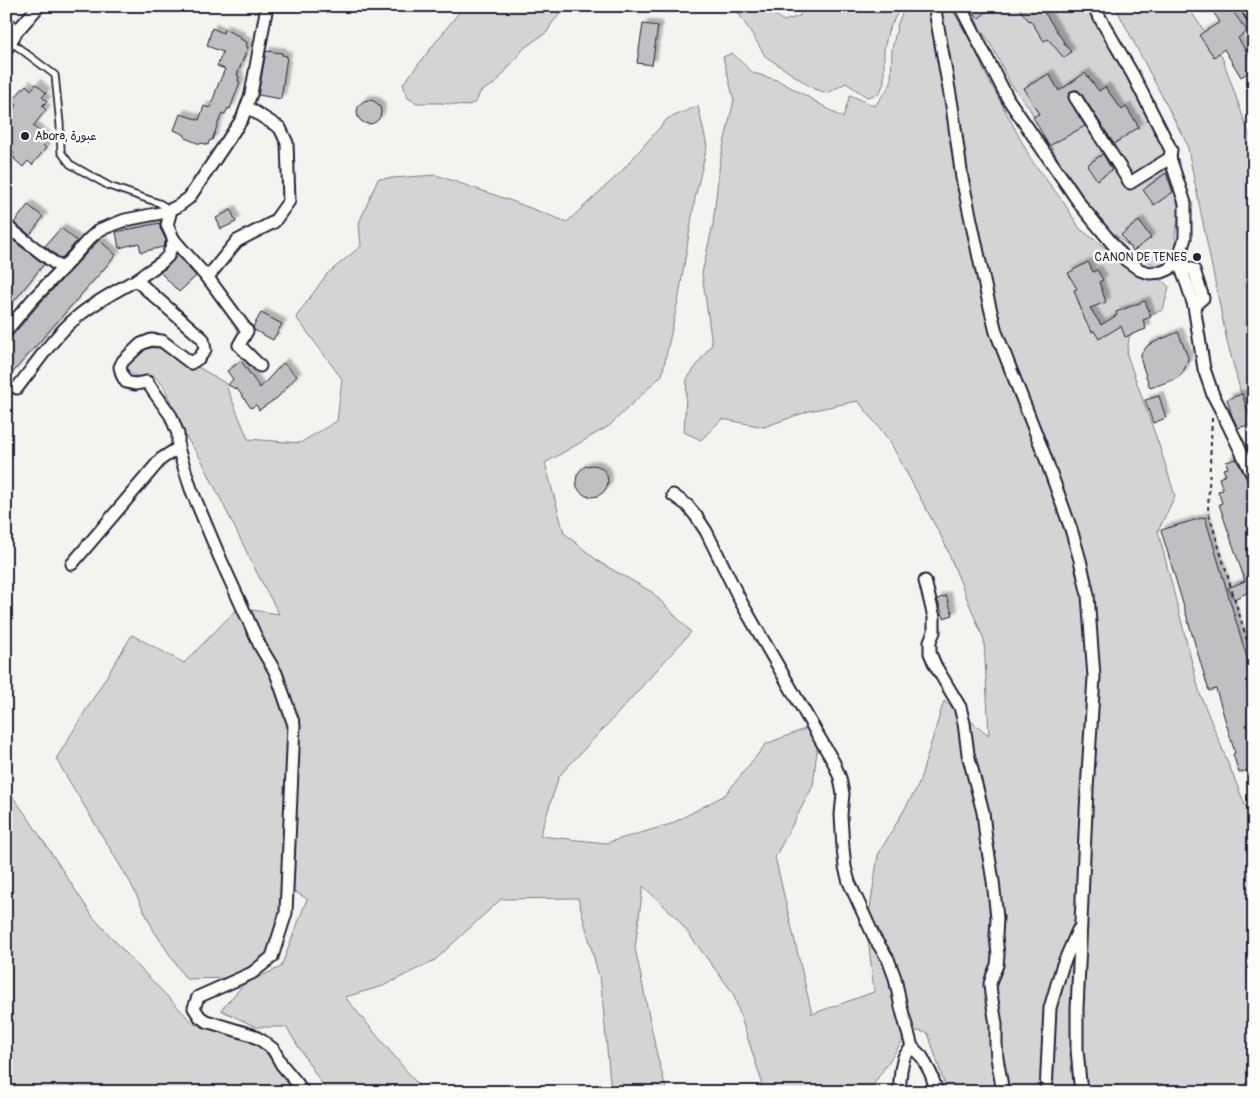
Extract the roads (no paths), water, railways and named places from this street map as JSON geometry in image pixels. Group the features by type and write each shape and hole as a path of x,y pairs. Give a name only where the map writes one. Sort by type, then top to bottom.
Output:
{"street":[{"path":"9,46 17,31 39,6"},
{"path":"9,323 62,269 89,238 100,230 125,220 171,210 190,198 242,120 250,94 267,6"},
{"path":"935,6 962,178 996,332 1071,529 1088,595 1094,677 1077,1009 1077,1049 1082,1092"},
{"path":"960,6 1008,99 1082,207 1105,236 1126,260 1140,270 1150,273 1162,272 1179,262"},
{"path":"1093,6 1133,75 1170,150 1170,158 1185,203 1185,238 1179,262 1194,306 1204,369 1213,395 1254,478"},
{"path":"1246,6 1254,19"},
{"path":"6,22 17,31"},
{"path":"1074,96 1130,183 1170,158"},
{"path":"207,278 237,241 274,222 289,201 287,143 280,128 247,106"},
{"path":"171,210 167,225 174,240 207,278 247,331 239,345 260,366"},
{"path":"9,228 62,269"},
{"path":"17,388 56,338 76,318 162,262 168,256 174,240"},
{"path":"136,280 203,339 205,350 199,358 191,363 162,341 151,340 141,344 124,361 120,368 122,375 126,382 135,384 147,382 171,416 178,434 178,448 191,489 260,646 276,673 294,724 286,914 272,958 252,973 198,997 194,1008 200,1018 252,1035 273,1049 282,1065 298,1083 303,1092"},
{"path":"72,564 161,459 178,448"},
{"path":"672,495 687,504 706,531 741,602 825,747 840,778 843,794 841,815 845,867 875,939 888,959 895,978 912,1047 922,1057 931,1074 937,1092"},
{"path":"925,581 934,617 934,632 930,641 930,653 960,707 968,754 983,812 994,880 998,955 990,994 996,1024 996,1044 1003,1092"},
{"path":"1046,1092 1050,1008 1062,967 1081,924"},
{"path":"899,1092 904,1057 912,1047"}],"lane":[{"path":"9,46 55,75 61,152 70,164 109,186 159,203 171,210"}],"place":[{"name":"Abora, عبورة","path":"25,136"},
{"name":"CANON DE TENES","path":"1197,257"}]}
